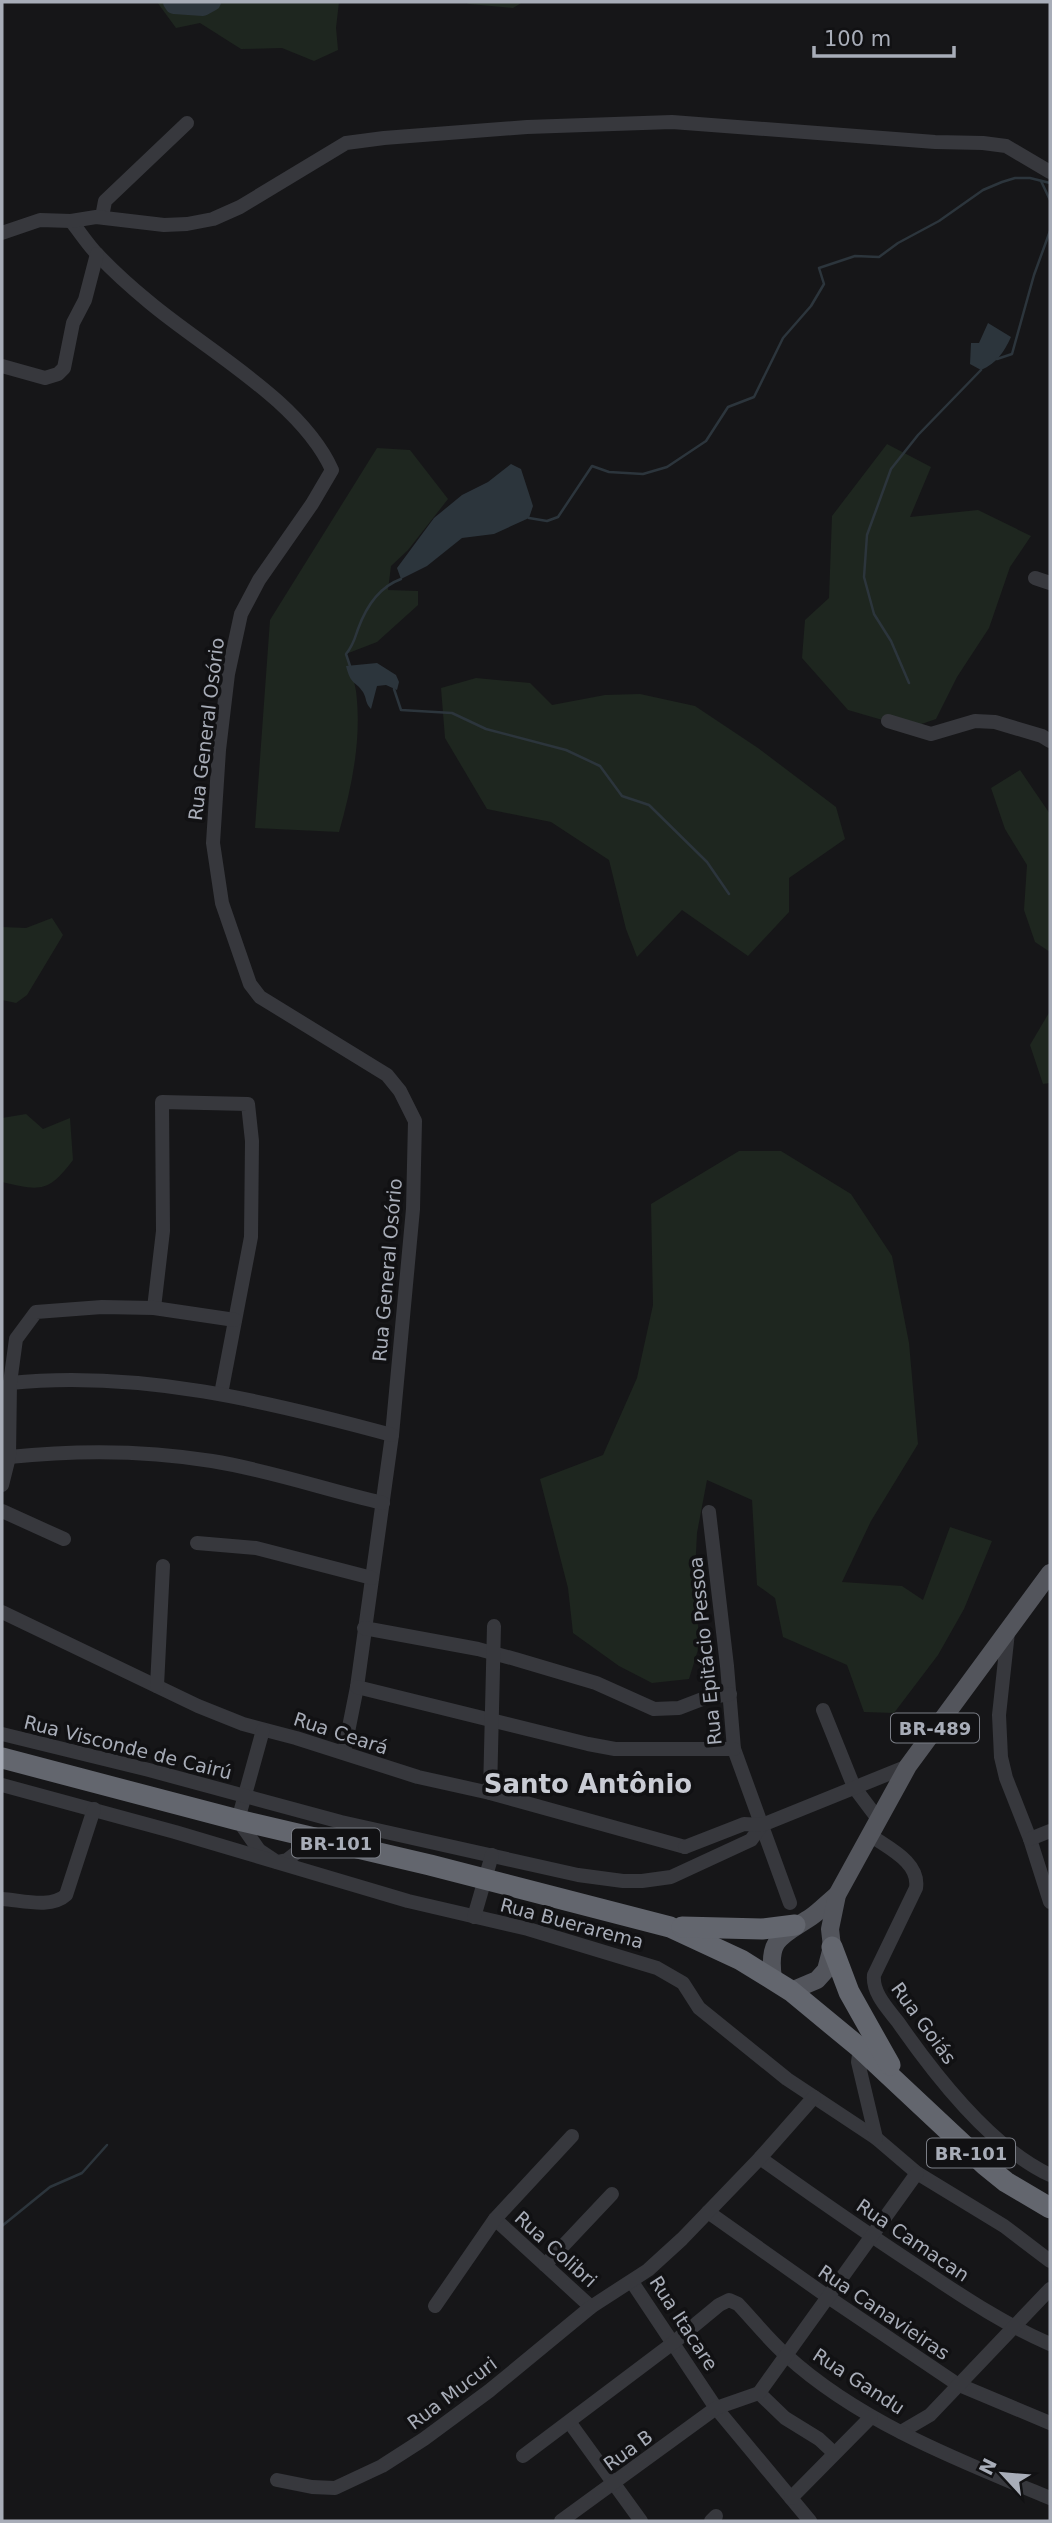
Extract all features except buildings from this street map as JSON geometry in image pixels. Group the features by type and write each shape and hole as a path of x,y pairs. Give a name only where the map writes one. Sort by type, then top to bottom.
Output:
{"highway":[{"name":"BR-101","path":"2,1758 238,1820 485,1879 670,1927 741,1960 791,1991 860,2048 977,2159 1006,2182 1050,2208"},
{"path":"670,1927 762,1929 803,1921"},
{"path":"831,1938 849,1992 901,2086"}],"main road":[{"name":"BR-489","path":"773,1978 770,1959 780,1936 836,1895 908,1766 1050,1573"},
{"name":"BR-489","path":"791,1991 817,1980 825,1970 836,1895"},
{"path":"803,1921 822,1921 831,1938"}],"street":[{"path":"2,233 40,219 71,221 102,218 164,225 213,219 240,207 346,143 527,127 672,122 935,142 983,143 1006,146 1050,172"},
{"path":"102,218 105,201 187,123"},
{"name":"Rua General Osório","path":"71,221 97,254 148,302 247,377 293,416 323,450 332,470 312,504 259,580 241,614 228,674 219,750 213,843 222,903 250,984 260,997 387,1075 400,1091 415,1121 413,1209 392,1435 357,1687 344,1752"},
{"path":"2,366 45,378 58,374 64,368 73,323 85,300 97,254"},
{"path":"1035,578 1050,583"},
{"path":"888,721 931,734 975,721 995,722 1042,736 1050,741"},
{"path":"154,1308 163,1231 162,1102 248,1104 252,1142 251,1237 221,1394"},
{"path":"2,1485 9,1457 10,1383 16,1339 36,1312 102,1307 154,1308 235,1320"},
{"path":"10,1383 83,1380 163,1385 302,1410 392,1435"},
{"path":"9,1457 75,1451 177,1456 252,1469 383,1503"},
{"path":"2,1511 64,1539"},
{"name":"Rua Epitácio Pessoa","path":"709,1512 734,1749 790,1903"},
{"path":"197,1543 256,1548 372,1578"},
{"path":"157,1686 163,1566"},
{"name":"Rua Ceará","path":"2,1612 198,1706 263,1730 344,1752 418,1777 490,1793 685,1847"},
{"path":"490,1793 494,1626"},
{"path":"364,1628 493,1653 596,1683 654,1709 679,1708 705,1698 730,1695"},
{"path":"1009,1629 1003,1671 999,1738 1006,1778 1030,1839 1050,1902"},
{"path":"357,1687 615,1749 734,1749"},
{"path":"823,1710 854,1787 878,1819"},
{"path":"263,1730 238,1820 259,1850 277,1862 287,1860 315,1838"},
{"name":"Rua Visconde de Cairú","path":"2,1734 341,1822 492,1855"},
{"path":"681,1872 685,1847 744,1824 762,1825 908,1766"},
{"name":"Rua Buerarema","path":"2,1785 408,1901 612,1953 670,1974 682,1983 699,2008 787,2079 876,2138 917,2173 1004,2226 1050,2261"},
{"path":"2,1899 51,1903 61,1900 66,1895 93,1810"},
{"path":"474,1917 492,1855 578,1875 623,1881 660,1879 751,1840 762,1825"},
{"path":"1030,1839 1050,1831"},
{"name":"Rua Goiás","path":"870,1835 910,1865 916,1872 917,1880 916,1888 874,1975 875,1990 919,2053 958,2100 1024,2159 1050,2175"},
{"path":"860,2048 858,2062 876,2138"},
{"name":"Rua Itacare","path":"802,2518 791,2498 716,2408 632,2282 682,2239 814,2097"},
{"name":"Rua Colibri","path":"435,2306 495,2220 572,2136"},
{"name":"Rua Camacan","path":"760,2158 871,2236 1013,2328 1050,2344"},
{"path":"834,2453 785,2418 759,2393 917,2173"},
{"path":"545,2265 612,2194"},
{"name":"Rua Canavieiras","path":"708,2212 957,2384 1050,2423"},
{"name":"Rua Colibri","path":"495,2220 591,2307"},
{"name":"Rua Mucuri","path":"277,2480 312,2487 335,2488 382,2466 424,2440 489,2392 591,2307 632,2282"},
{"path":"901,2432 930,2415 1050,2289"},
{"name":"Rua Gandu","path":"673,2343 719,2305 729,2300 738,2304 786,2356 872,2417 1050,2498"},
{"path":"523,2456 673,2343"},
{"name":"Rua B","path":"561,2521 716,2408 759,2393"},
{"path":"930,2415 931,2446"},
{"path":"791,2498 872,2417"},
{"path":"570,2423 641,2521"}],"shaded area":[{"path":"157,2 339,2 336,28 338,50 314,61 282,48 241,49 200,23 176,28"},
{"path":"464,2 523,2 513,8"},
{"path":"988,323 1011,337 999,356 981,370 970,364 971,343 979,343"},
{"path":"887,444 931,467 910,517 978,510 1031,536 1010,567 989,628 957,677 936,719 910,728 848,710 802,658 805,620 829,598 832,516"},
{"path":"377,448 410,450 448,499 408,550 391,566 388,590 418,591 418,605 377,642 346,654 356,691 358,727 352,780 339,832 255,828 270,620"},
{"path":"511,464 521,469 533,506 529,518 494,534 462,538 427,566 401,579 397,568 434,518 462,495 488,482"},
{"path":"377,663 396,675 399,682 397,690 386,685 377,686 371,709 363,692 351,680 346,666"},
{"path":"476,678 530,683 552,705 605,695 640,694 695,706 758,748 836,807 845,839 789,878 789,912 748,956 682,910 637,957 626,929 609,860 551,822 487,809 445,738 441,688"},
{"path":"1020,770 1050,814 1050,952 1035,942 1024,910 1027,865 1005,829 991,788"},
{"path":"52,918 63,935 27,995 16,1003 2,1000 2,927 26,928"},
{"path":"1050,1011 1050,1083 1043,1084 1030,1045"},
{"path":"26,1114 43,1129 70,1118 73,1160 57,1179 42,1187 2,1182 2,1118"},
{"path":"739,1151 781,1151 851,1194 892,1256 909,1343 918,1444 871,1521 842,1582 902,1586 923,1600 950,1527 992,1541 964,1609 938,1655 894,1713 864,1712 847,1665 783,1637 775,1598 757,1585 752,1500 707,1480 697,1533 694,1592 700,1643 689,1679 652,1683 619,1666 573,1633 568,1588 540,1479 603,1455 637,1378 653,1305 651,1204"}],"waterway":[{"path":"172,2 174,5 203,7 212,2"},
{"path":"529,518 547,521 558,517 592,466 609,472 643,474 667,467 706,441 728,407 754,397 783,338 811,306 824,284 819,268 855,256 879,257 898,243 939,221 983,190 1002,182 1015,178 1030,178 1050,183"},
{"path":"1041,181 1050,200"},
{"path":"997,359 1012,354 1034,275 1050,231"},
{"path":"909,683 891,641 874,614 864,577 867,535 891,469 918,435 981,370"},
{"path":"350,666 346,654 369,606 386,587 401,579"},
{"path":"394,689 401,710 452,713 486,729 566,750 600,766 622,796 649,805 707,862 729,894"},
{"path":"2,2226 50,2187 82,2173 107,2145"}],"district":[{"name":"Santo Antônio","path":"588,1784"}]}
